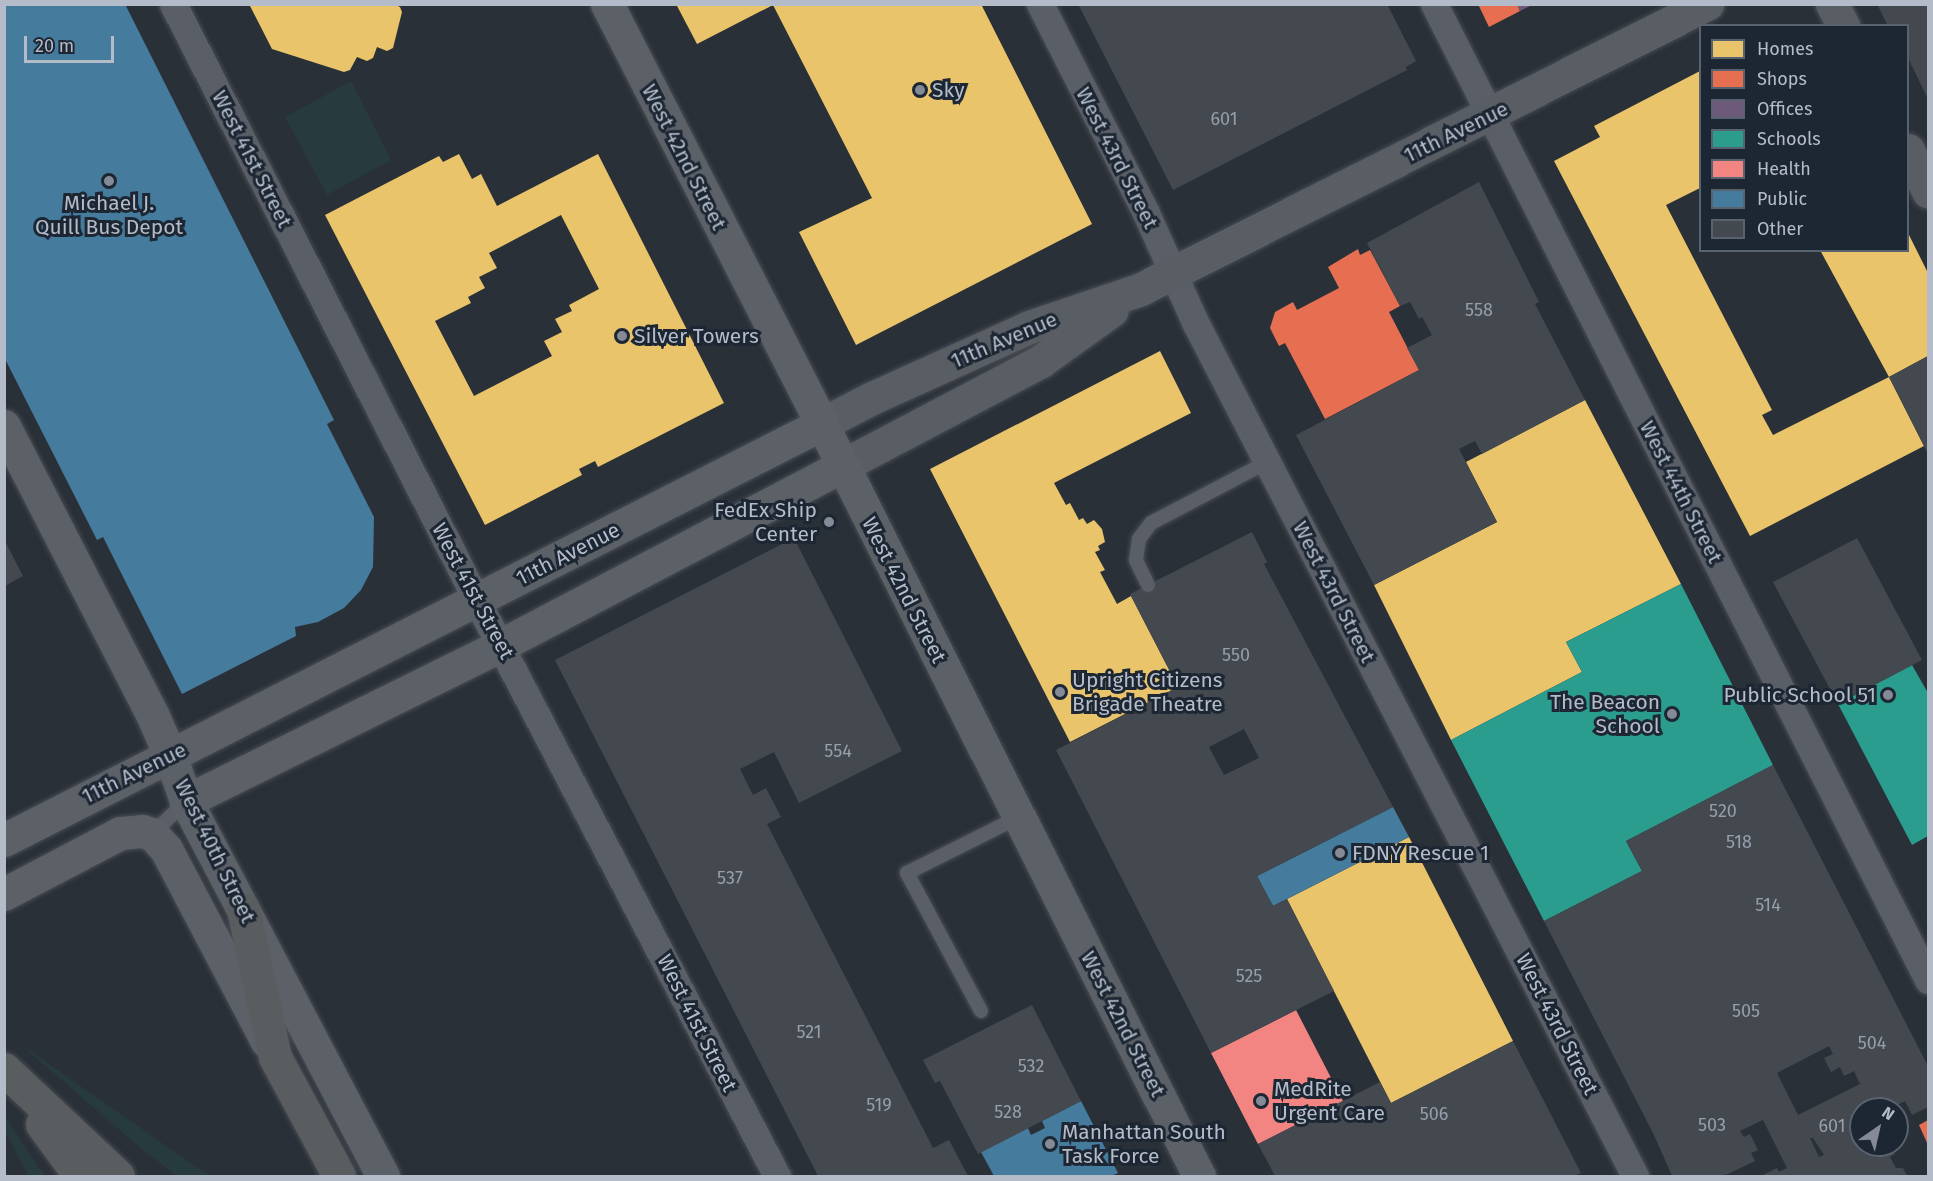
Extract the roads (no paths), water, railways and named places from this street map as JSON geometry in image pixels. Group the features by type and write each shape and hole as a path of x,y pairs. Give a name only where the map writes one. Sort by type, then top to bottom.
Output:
{"highway":[{"path":"243,909 275,1057 339,1176"},
{"path":"4,1070 80,1176"},
{"path":"4,1070 118,1176"}],"main road":[{"name":"West 42nd Street","path":"607,4 822,424 1199,1176"},
{"name":"11th Avenue","path":"4,840 872,398 1029,327 1141,289 1489,116 1707,4"},
{"path":"1832,4 1842,24"},
{"path":"1909,152 1929,191"},
{"name":"11th Avenue","path":"186,801 501,645 1041,361 1141,289"},
{"name":"West 40th Street","path":"4,426 170,755 186,801 383,1176"},
{"path":"4,894 120,833 142,831 152,834"},
{"name":"West 40th Street","path":"152,834 166,849 275,1057"}],"street":[{"name":"West 41st Street","path":"173,4 477,601 777,1176"},
{"name":"West 43rd Street","path":"1040,4 1195,321 1635,1176"},
{"name":"West 44th Street","path":"1434,4 1929,980"}],"lane":[{"path":"1148,585 1136,560 1139,538 1150,524 1267,462"},
{"path":"152,834 186,801"},
{"path":"981,1011 907,873 1019,817"}],"place":[{"name":"Sky","path":"920,90"},
{"name":"Michael J. Quill Bus Depot","path":"109,181"},
{"name":"Silver Towers","path":"622,336"},
{"name":"FedEx Ship Center","path":"829,522"},
{"name":"Upright Citizens Brigade Theatre","path":"1060,692"},
{"name":"Public School 51","path":"1888,695"},
{"name":"The Beacon School","path":"1672,714"},
{"name":"FDNY Rescue 1","path":"1340,853"},
{"name":"MedRite Urgent Care","path":"1261,1101"},
{"name":"Manhattan South Task Force","path":"1050,1144"}]}
